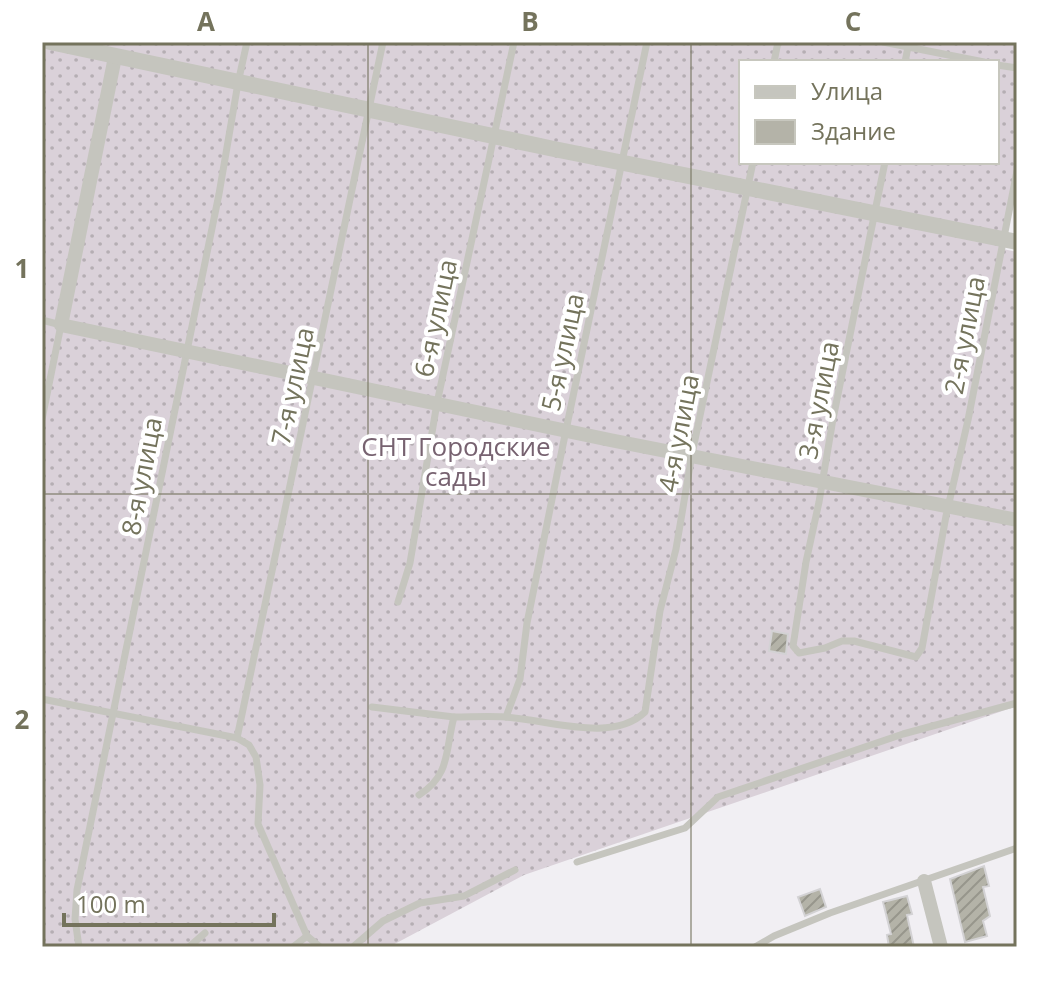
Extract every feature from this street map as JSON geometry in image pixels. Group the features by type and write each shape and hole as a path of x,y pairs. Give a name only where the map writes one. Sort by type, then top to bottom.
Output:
{"street":[{"path":"50,42 116,50 238,83 1006,240"},
{"path":"116,50 61,325 1017,520"},
{"path":"924,881 941,947"}],"lane":[{"name":"8-я улица","path":"79,947 75,919 77,890 219,194 247,42"},
{"name":"7-я улица","path":"237,738 315,378 383,42"},
{"name":"6-я улица","path":"398,602 410,563 437,403 514,42"},
{"name":"5-я улица","path":"506,717 520,679 527,623 647,42"},
{"path":"883,42 908,44 976,60"},
{"name":"4-я улица","path":"506,717 583,727 616,726 635,721 645,712 660,611 676,549 692,454 753,164"},
{"name":"3-я улица","path":"793,646 833,419 885,164"},
{"name":"2-я улица","path":"793,646 799,653 842,641 854,641 916,657 922,648 1006,240 1017,171"},
{"path":"42,320 61,325 42,419"},
{"path":"42,699 237,738 249,745 256,757 260,785 258,824 307,936 320,947"},
{"path":"577,862 685,828 718,797 903,734 1017,703"},
{"path":"372,707 454,717 506,717"},
{"path":"419,795 431,787 441,774 454,717"},
{"path":"755,947 830,913 1017,848"},
{"path":"353,947 383,921 420,903 464,896 515,870"},
{"path":"189,947 205,933"},
{"path":"293,947 307,936"}],"green space":[{"name":"СНТ Городские сады","path":"42,42 1017,42 1017,185 1003,249 1017,252 1017,706 524,875 389,947 42,947"}],"building":[{"path":"772,631 788,634 786,654 769,651"},
{"path":"984,866 989,886 983,887 990,916 983,921 987,936 965,942 950,879"},
{"path":"820,889 826,907 805,916 798,897"},
{"path":"907,896 912,914 907,915 914,947 889,947 887,935 891,934 883,902"}]}
